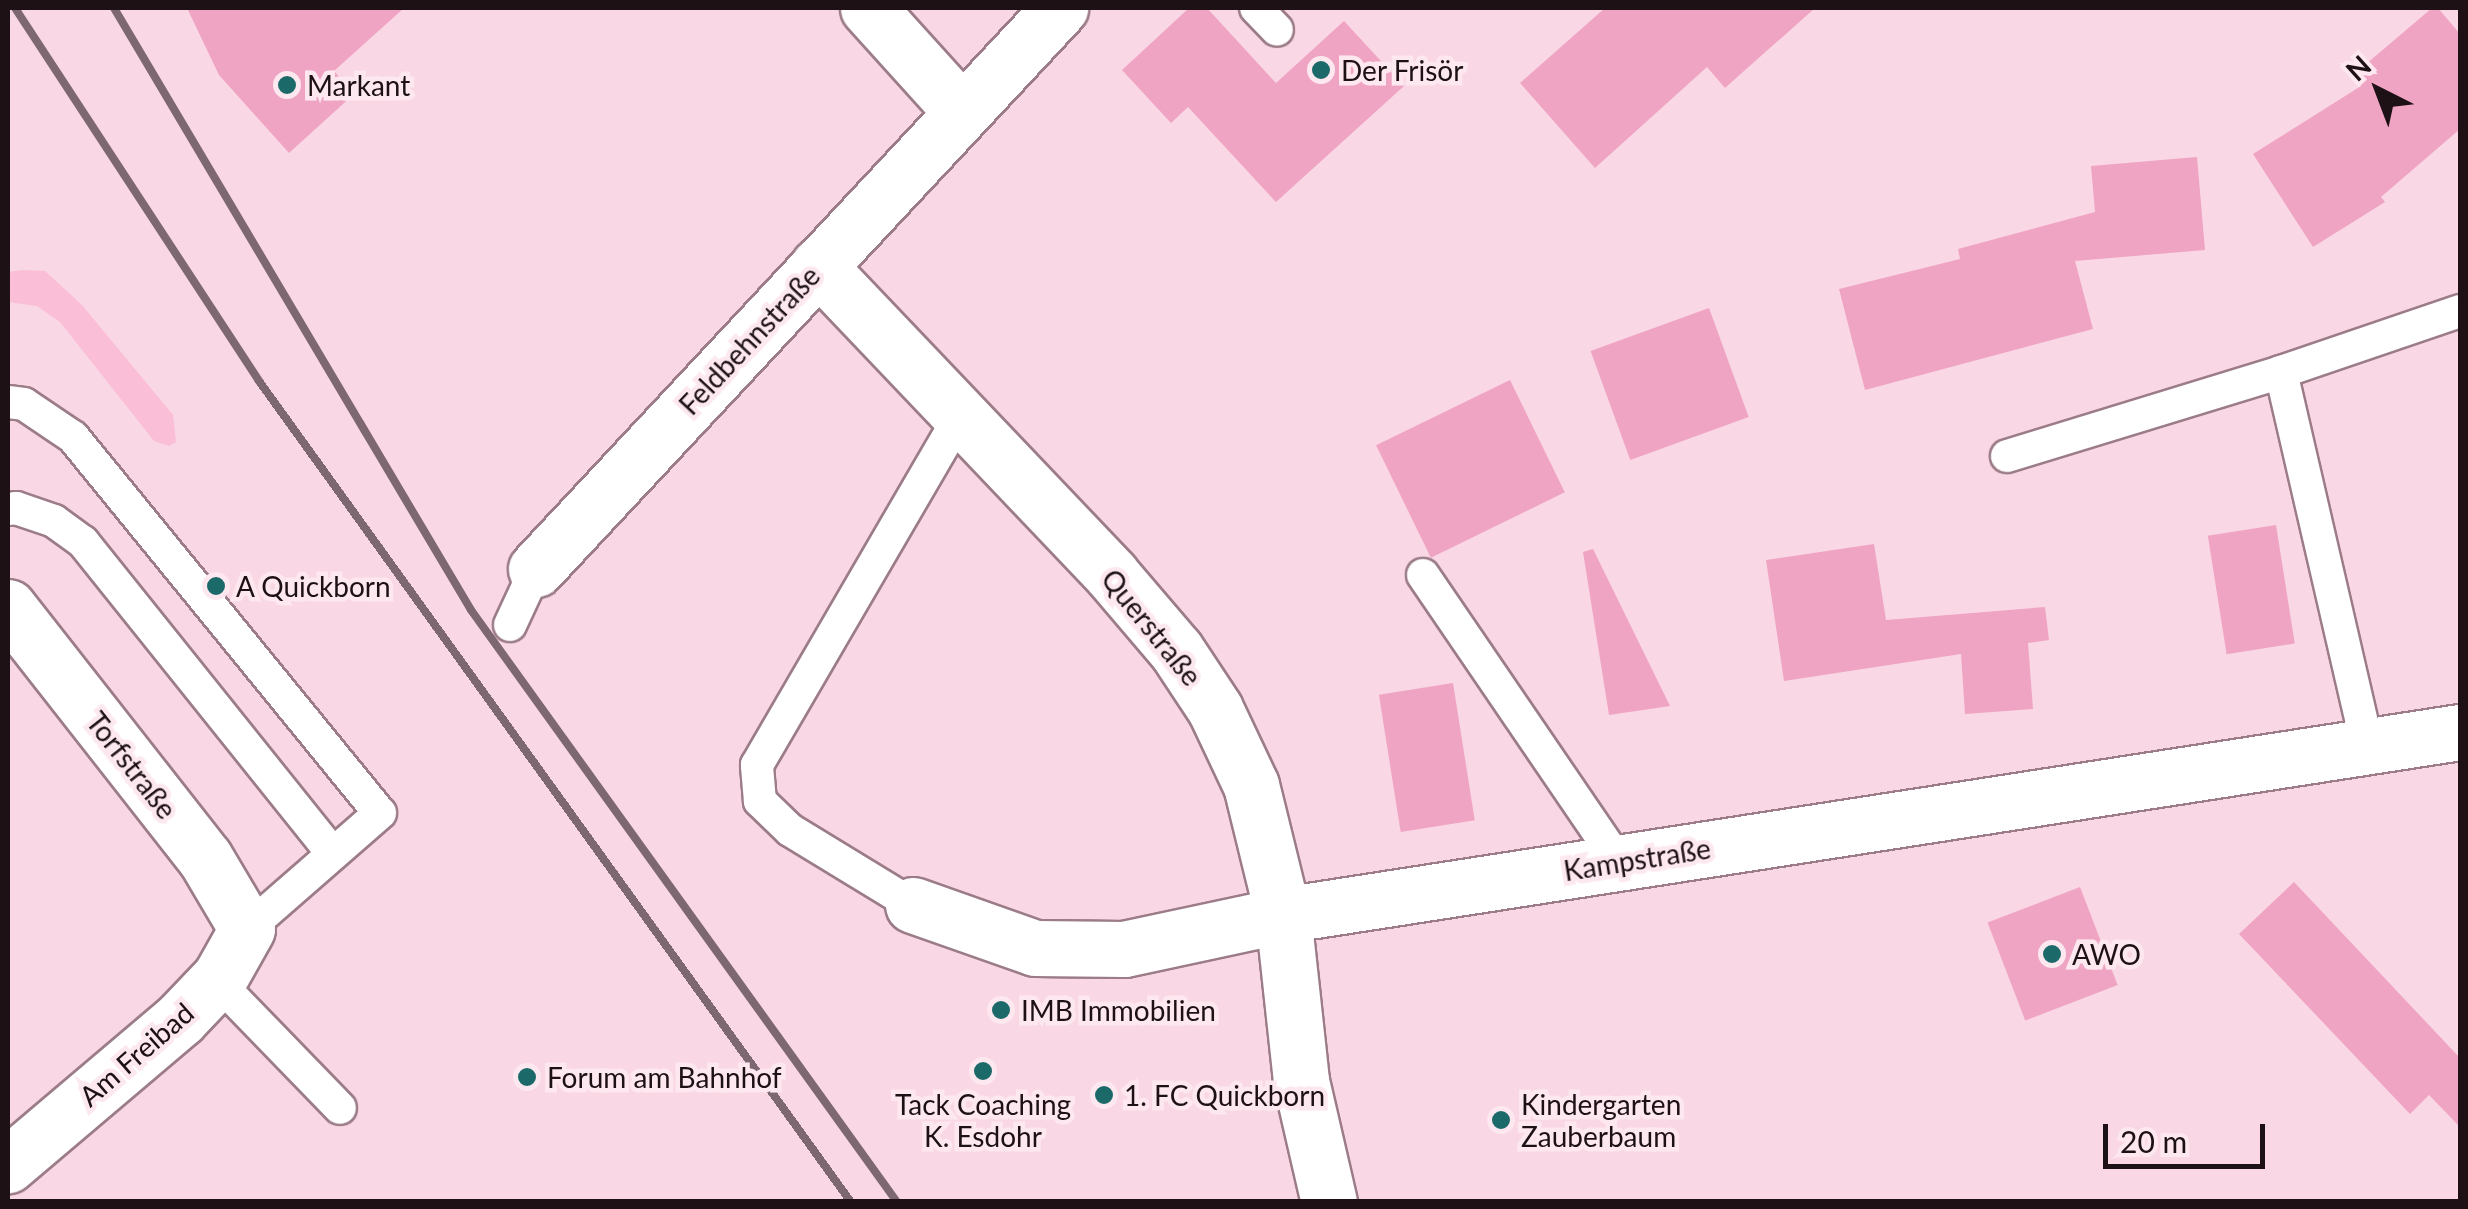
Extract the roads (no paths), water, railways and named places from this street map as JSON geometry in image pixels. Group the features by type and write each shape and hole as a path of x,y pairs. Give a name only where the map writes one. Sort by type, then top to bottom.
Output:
{"street":[{"path":"868,8 962,112"},
{"name":"Feldbehnstraße","path":"536,569 1060,8"},
{"name":"Querstraße","path":"818,266 1122,586 1176,650 1215,709 1251,785 1283,915 1301,1080 1329,1202"},
{"name":"Torfstraße","path":"8,608 204,858 247,929"},
{"name":"Kampstraße","path":"913,905 1035,948 1124,949 1283,915 2460,732"},
{"name":"Am Freibad","path":"8,1164 180,1019 216,980 247,929"}],"lane":[{"path":"2007,456 2281,372 2460,311"},
{"path":"2281,372 2368,745"},
{"path":"8,402 24,404 73,437 380,813 247,929"},
{"path":"913,905 790,830 760,800 757,765 960,416"},
{"path":"8,509 54,521 83,542 332,853"},
{"path":"510,625 536,569"},
{"path":"1423,575 1619,862"},
{"path":"216,980 340,1108"}],"railway":[{"path":"15,8 259,381 851,1202"},
{"path":"114,8 471,610 897,1202"}],"place":[{"name":"Der Frisör","path":"1321,70"},
{"name":"Markant","path":"287,85"},
{"name":"A Quickborn","path":"216,586"},
{"name":"AWO","path":"2052,954"},
{"name":"IMB Immobilien","path":"1001,1010"},
{"name":"Tack Coaching K. Esdohr","path":"983,1071"},
{"name":"Forum am Bahnhof","path":"527,1077"},
{"name":"1. FC Quickborn","path":"1104,1095"},
{"name":"Kindergarten Zauberbaum","path":"1501,1120"}]}
